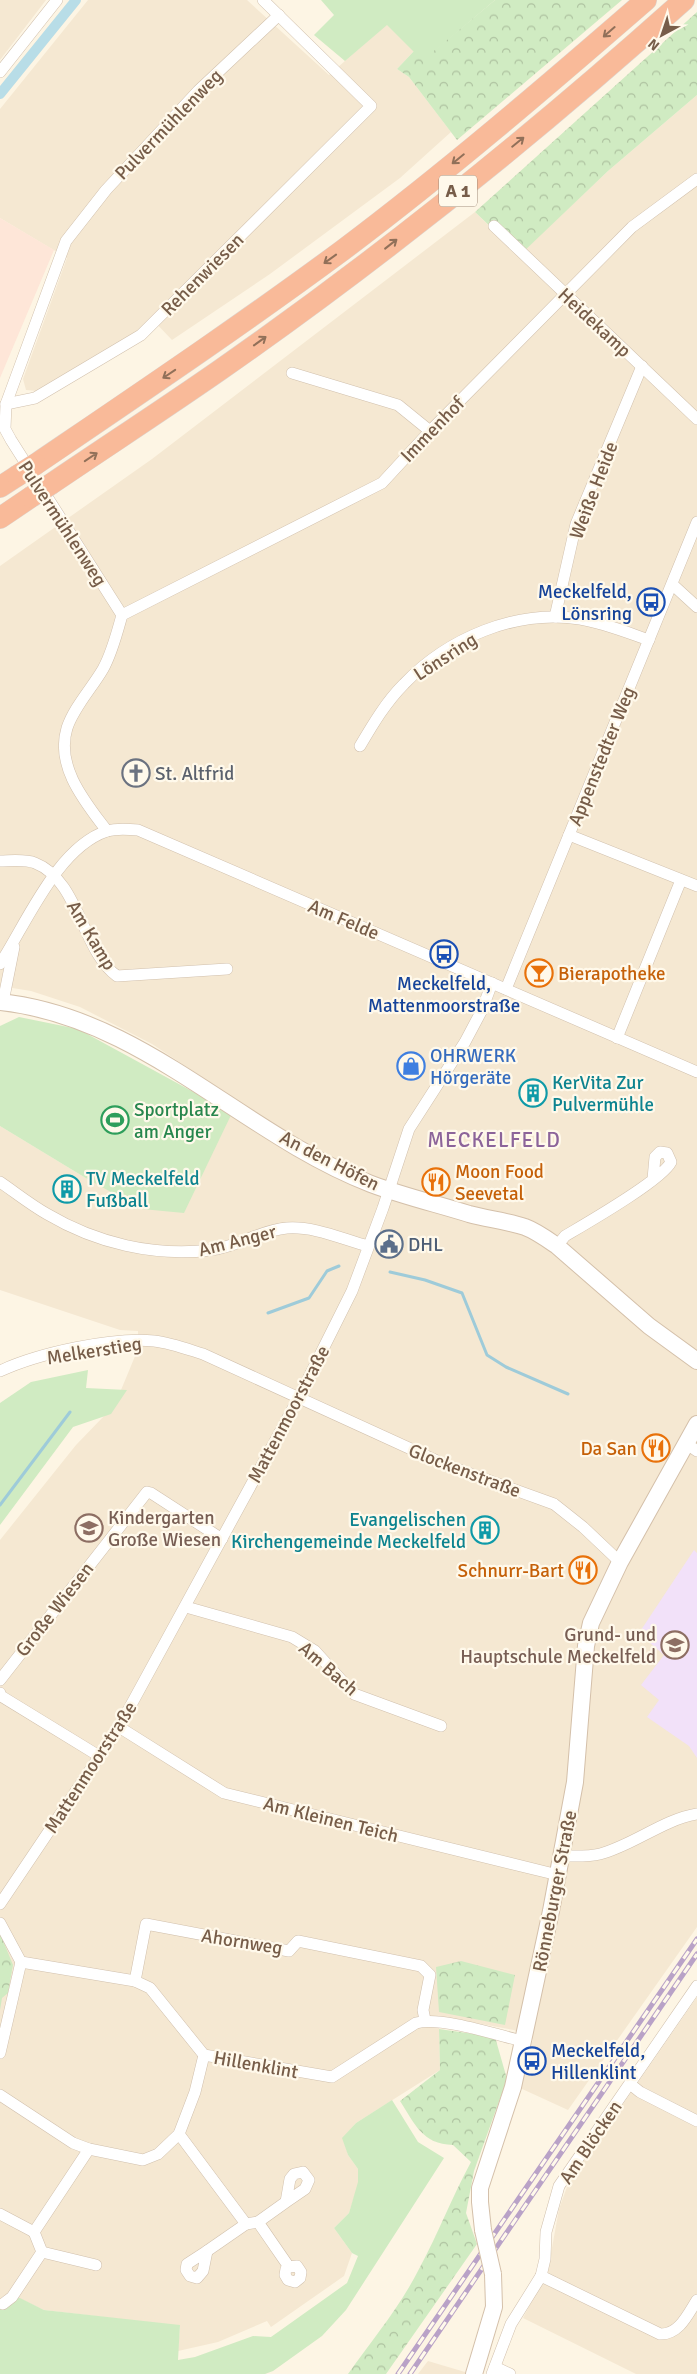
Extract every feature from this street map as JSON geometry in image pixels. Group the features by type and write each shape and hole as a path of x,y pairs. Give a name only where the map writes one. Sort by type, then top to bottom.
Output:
{"highway":[{"name":"A 1","path":"9,482 209,346 343,250 530,101 646,0"},
{"name":"A 1","path":"0,518 221,369 354,272 534,130 684,0"}],"street":[{"path":"0,72 57,0"},
{"path":"263,0 279,15"},
{"name":"Rehenwiesen","path":"6,404 35,398 141,335 371,106 279,15"},
{"name":"Pulvermühlenweg","path":"122,615 10,440 5,429 6,404 66,241 106,190 198,91 279,15"},
{"name":"Immenhof","path":"122,615 382,483 430,431 632,227 697,179"},
{"name":"Heidekamp","path":"494,226 697,419"},
{"name":"Weiße Heide","path":"556,617 576,524 642,366"},
{"path":"292,373 398,405 430,431"},
{"name":"Appenstedter Weg","path":"506,989 673,585 697,522"},
{"path":"673,585 697,607"},
{"path":"108,831 77,788 66,758 65,745 67,729 73,716 104,668 122,615"},
{"name":"Lönsring","path":"360,746 380,714 404,684 423,667 452,647 492,628 513,622 556,617 603,624 649,640"},
{"name":"Am Felde","path":"0,964 54,876 70,854 88,841 108,831 126,829 146,833 697,1072"},
{"path":"569,835 697,886"},
{"path":"0,860 33,862 54,876"},
{"name":"Am Kamp","path":"54,876 65,890 103,962 117,976 228,969"},
{"path":"617,1038 681,880"},
{"path":"2,1002 15,941"},
{"name":"Mattenmoorstraße","path":"0,1904 119,1727 298,1399 352,1291 390,1190 409,1129 465,1042 482,1010 492,983"},
{"name":"An den Höfen","path":"2,1002 56,1013 113,1035 165,1064 301,1149 342,1171 390,1190 470,1214 526,1227 557,1246 697,1361"},
{"path":"557,1246 566,1236 653,1179"},
{"name":"Am Anger","path":"0,1182 48,1214 84,1232 120,1245 182,1253 213,1250 286,1228 309,1229 368,1246"},
{"name":"Melkerstieg","path":"0,1370 16,1363 79,1348 130,1340 155,1341 203,1354 298,1399"},
{"path":"674,1344 697,1349"},
{"path":"674,1344 697,1372"},
{"name":"Glockenstraße","path":"298,1399 446,1465 554,1504 583,1527 620,1562"},
{"name":"Rönneburger Straße","path":"474,2374 494,2306 493,2274 483,2230 480,2188 508,2107 562,1856 578,1752 586,1646 599,1603 620,1562 692,1448 697,1424"},
{"name":"Große Wiesen","path":"0,1680 147,1492 151,1492 222,1539"},
{"name":"Am Bach","path":"186,1607 292,1637 315,1651 354,1694 441,1726"},
{"path":"0,1693 1,1696 99,1756"},
{"name":"Am Kleinen Teich","path":"119,1727 224,1793 558,1875"},
{"path":"562,1856 600,1854 615,1849 680,1817 697,1814"},
{"path":"0,1923 21,1962 0,2053"},
{"name":"Ahornweg","path":"135,1981 146,1924 288,1952 298,1940 421,1966 430,1975 423,2010 425,2020"},
{"name":"Hillenklint","path":"21,1962 135,1981 150,1988 204,2055 332,2077 416,2022 425,2020"},
{"name":"Am Blöcken","path":"510,2374 493,2371 511,2324 541,2276 545,2260 546,2232 559,2186 697,1986"},
{"path":"425,2020 452,2024 522,2041"},
{"path":"0,2095 73,2143 89,2149 143,2160 158,2154 179,2134 195,2092 204,2055"},
{"name":"Am Blöcken","path":"630,2084 697,2121"},
{"path":"179,2134 246,2224"},
{"path":"34,2232 89,2149"},
{"path":"207,2251 246,2224 258,2222 286,2202"},
{"path":"0,2214 34,2232 42,2252"},
{"path":"258,2222 289,2267"},
{"path":"42,2252 96,2265"},
{"path":"3,2304 12,2297 42,2252"},
{"path":"541,2276 660,2334 669,2335 679,2327 697,2300"}],"shaded area":[{"path":"0,0 46,0 0,60"},
{"path":"88,0 247,0 329,75 387,24 414,51 397,69 409,77 451,132 400,178 270,274 172,340 151,318 134,334 37,391 26,390 23,379 67,258 0,218 0,109"},
{"path":"697,95 697,1927 568,2110 520,2088 533,2039 514,2030 443,2017 439,2029 440,2070 356,2123 343,2138 348,2155 358,2169 359,2182 349,2213 334,2228 352,2253 344,2276 271,2327 267,2321 218,2342 178,2351 180,2326 44,2310 10,2294 0,2303 0,1540 76,1445 104,1416 121,1390 138,1349 138,1331 120,1330 0,1290 0,1126 89,1180 232,1113 240,1102 152,1044 80,1007 31,991 0,986 0,566 152,459 475,212 519,255 608,171"},
{"path":"0,218 54,250 0,378"},
{"name":"Grund- und Hauptschule Meckelfeld","path":"694,1550 697,1553 697,1758 689,1746 647,1717 659,1700 641,1685 664,1655 642,1636 641,1630"},
{"path":"697,1997 697,2374 636,2374 523,2318 548,2270 559,2209 568,2184"},
{"path":"428,2361 465,2372 465,2374 418,2374"}],"green space":[{"path":"321,0 495,0 423,61 387,25 345,61 314,35 334,15"},
{"path":"495,0 622,0 457,140 409,77 397,69 414,51 423,60"},
{"path":"697,12 697,95 608,171 520,255 475,212"},
{"name":"Sportplatz am Anger","path":"19,1017 78,1029 232,1113 184,1213 142,1209 89,1180 0,1126 0,1026"},
{"path":"88,1370 86,1388 127,1390 111,1414 73,1427 0,1525 0,1403 31,1382"},
{"path":"0,1933 13,1965 8,1993 2,1998 0,2010"},
{"path":"461,1961 515,1975 505,2025 439,2012 436,1967"},
{"path":"439,2029 495,2037 507,2079 474,2171 466,2213 477,2244 386,2374 348,2374 395,2310 411,2283 471,2162 453,2145 434,2141 420,2131 400,2101 440,2070"},
{"path":"392,2100 418,2142 444,2158 346,2310 322,2336 273,2371 265,2374 0,2374 0,2304 12,2297 20,2298 44,2310 180,2325 178,2360 195,2357 253,2336 271,2337 347,2283 358,2256 352,2253 334,2228 349,2213 358,2182 358,2169 348,2155 342,2138 356,2123"}],"waterway":[{"path":"0,94 76,0"},
{"path":"268,1313 309,1298 327,1271 339,1266"},
{"path":"390,1272 425,1280 462,1293 487,1355 506,1367 568,1394"},
{"path":"0,1505 70,1412"}],"railway":[{"path":"398,2374 697,1939"},
{"path":"410,2374 697,1954"}],"place":[{"name":"Meckelfeld, Lönsring","path":"651,602"},
{"name":"St. Altfrid","path":"136,773"},
{"name":"Meckelfeld, Mattenmoorstraße","path":"444,954"},
{"name":"Bierapotheke","path":"539,973"},
{"name":"OHRWERK Hörgeräte","path":"411,1066"},
{"name":"KerVita Zur Pulvermühle","path":"533,1093"},
{"name":"Sportplatz am Anger","path":"115,1120"},
{"name":"Moon Food Seevetal","path":"436,1182"},
{"name":"TV Meckelfeld Fußball","path":"67,1189"},
{"name":"DHL","path":"389,1244"},
{"name":"Da San","path":"656,1448"},
{"name":"Kindergarten Große Wiesen","path":"89,1528"},
{"name":"Evangelischen Kirchengemeinde Meckelfeld","path":"485,1530"},
{"name":"Schnurr-Bart","path":"583,1570"},
{"name":"Grund- und Hauptschule Meckelfeld","path":"675,1645"},
{"name":"Meckelfeld, Hillenklint","path":"532,2061"}],"district":[{"name":"MECKELFELD","path":"494,1140"}]}
